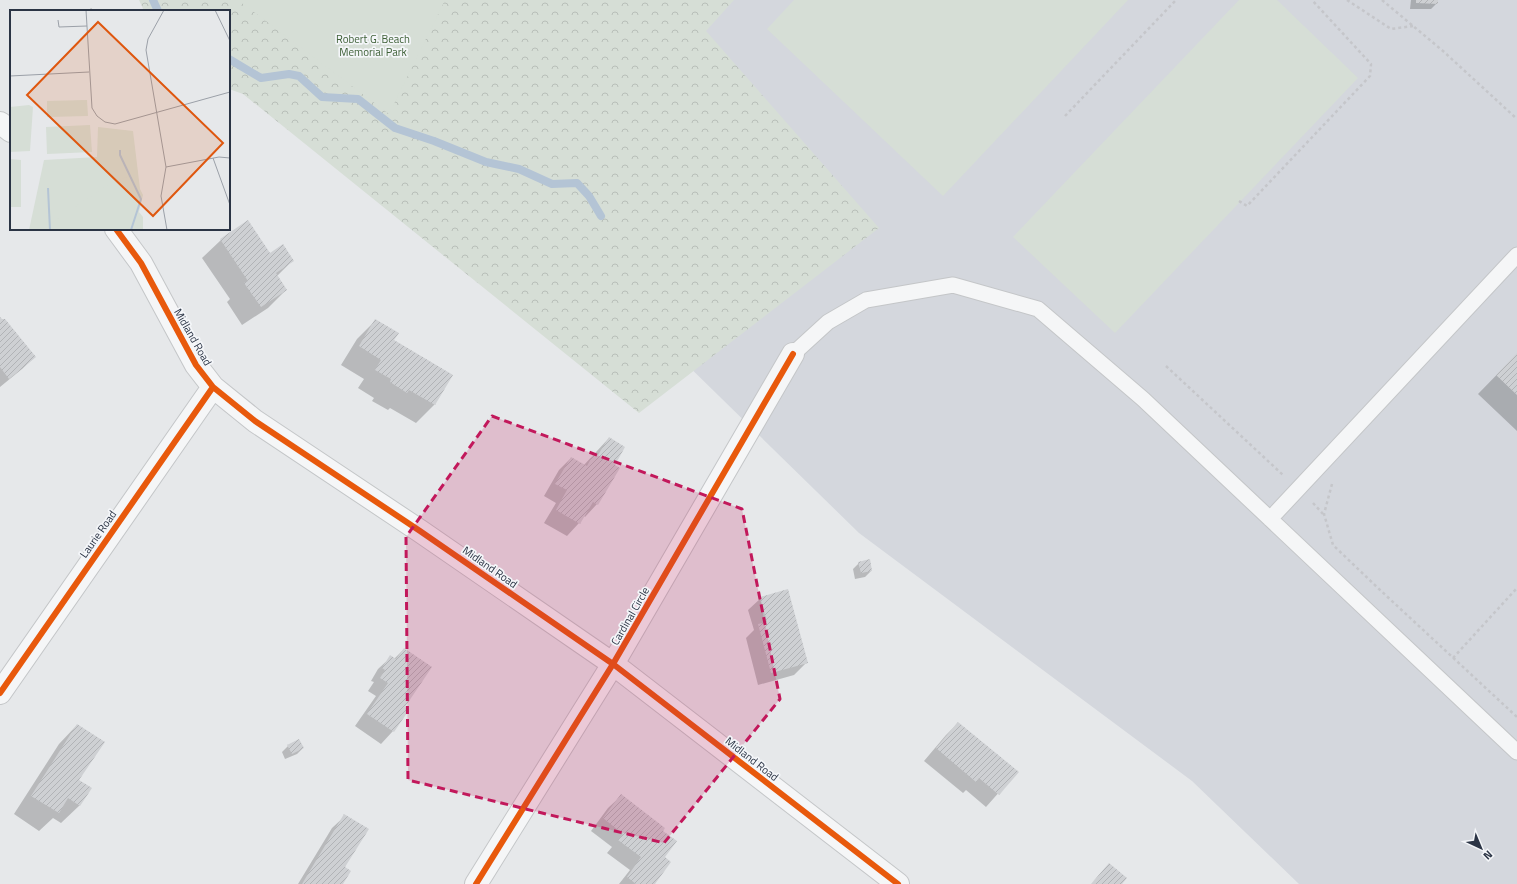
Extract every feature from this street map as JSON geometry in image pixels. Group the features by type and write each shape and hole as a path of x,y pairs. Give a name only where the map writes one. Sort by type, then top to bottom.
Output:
{"street":[{"path":"0,123 10,130"},
{"name":"Midland Road","path":"117,230 141,263 196,365 213,387 255,421 420,531 613,664 898,884"},
{"name":"Cardinal Circle","path":"476,884 613,664 793,354"},
{"name":"Laurie Road","path":"0,693 213,387"}],"lane":[{"path":"1270,519 1517,255"},
{"path":"793,354 828,322 866,300 953,285 1038,309 1143,399 1517,752"}],"path":[{"path":"1065,116 1176,0"},
{"path":"1239,201 1247,206 1370,76 1371,64 1312,0"},
{"path":"1347,0 1391,29 1413,26"},
{"path":"1382,0 1443,51 1517,119"},
{"path":"1166,366 1324,514 1333,545 1517,717"},
{"path":"1324,514 1333,482"},
{"path":"1453,658 1517,588"}],"highlighted area":[{"path":"492,416 742,509 780,699 664,843 408,780 406,537"}],"shaded area":[{"path":"473,0 1517,0 1517,884 1299,884 1192,781 859,533 631,310"}],"green space":[{"path":"139,0 734,0 706,31 879,228 639,413 243,94 230,89 230,10 144,10"},
{"name":"Robert G. Beach Memorial Park","path":"238,0 445,0 389,114"},
{"path":"794,0 1128,0 943,196 767,29"},
{"path":"1239,0 1277,0 1358,78 1115,333 1013,237"}],"building":[{"path":"1416,0 1438,0 1438,4 1416,3"},
{"path":"248,220 270,253 283,244 294,261 276,273 287,290 261,307 244,283 248,281 220,239"},
{"path":"0,317 5,319 36,357 9,379 0,367"},
{"path":"375,319 399,333 394,340 453,375 435,405 409,390 407,393 390,382 391,379 375,370 381,360 359,346"},
{"path":"1517,353 1517,395 1496,375"},
{"path":"609,437 625,447 615,465 620,468 598,505 593,502 580,524 556,510 567,490 555,484 571,457 587,466 594,453 598,455"},
{"path":"870,559 872,571 861,573 858,562"},
{"path":"788,589 808,663 771,673 758,624 767,622 760,597"},
{"path":"404,648 432,667 405,707 409,710 394,732 367,714 388,683 380,678 385,670 382,668 390,655 396,659"},
{"path":"958,722 1019,772 999,795 979,778 976,782 936,748"},
{"path":"77,724 105,742 79,780 92,788 80,806 68,798 59,813 31,796"},
{"path":"299,739 304,748 292,754 287,745"},
{"path":"621,794 665,828 663,831 677,841 665,857 671,862 655,884 636,884 627,877 641,857 618,840 623,834 603,818"},
{"path":"344,814 369,829 345,867 351,871 343,884 302,884"},
{"path":"1109,863 1127,878 1122,884 1091,884"}],"waterway":[{"path":"153,0 158,10"},
{"path":"230,60 261,78 289,74 299,76 322,97 358,99 395,128 434,141 486,162 519,169 552,184 577,183 589,196 601,216"}],"cycle path":[{"path":"117,230 141,263 196,365 213,387 255,421 420,531 613,664 898,884"},
{"path":"476,884 613,664 793,354"},
{"path":"0,693 213,387"}]}
